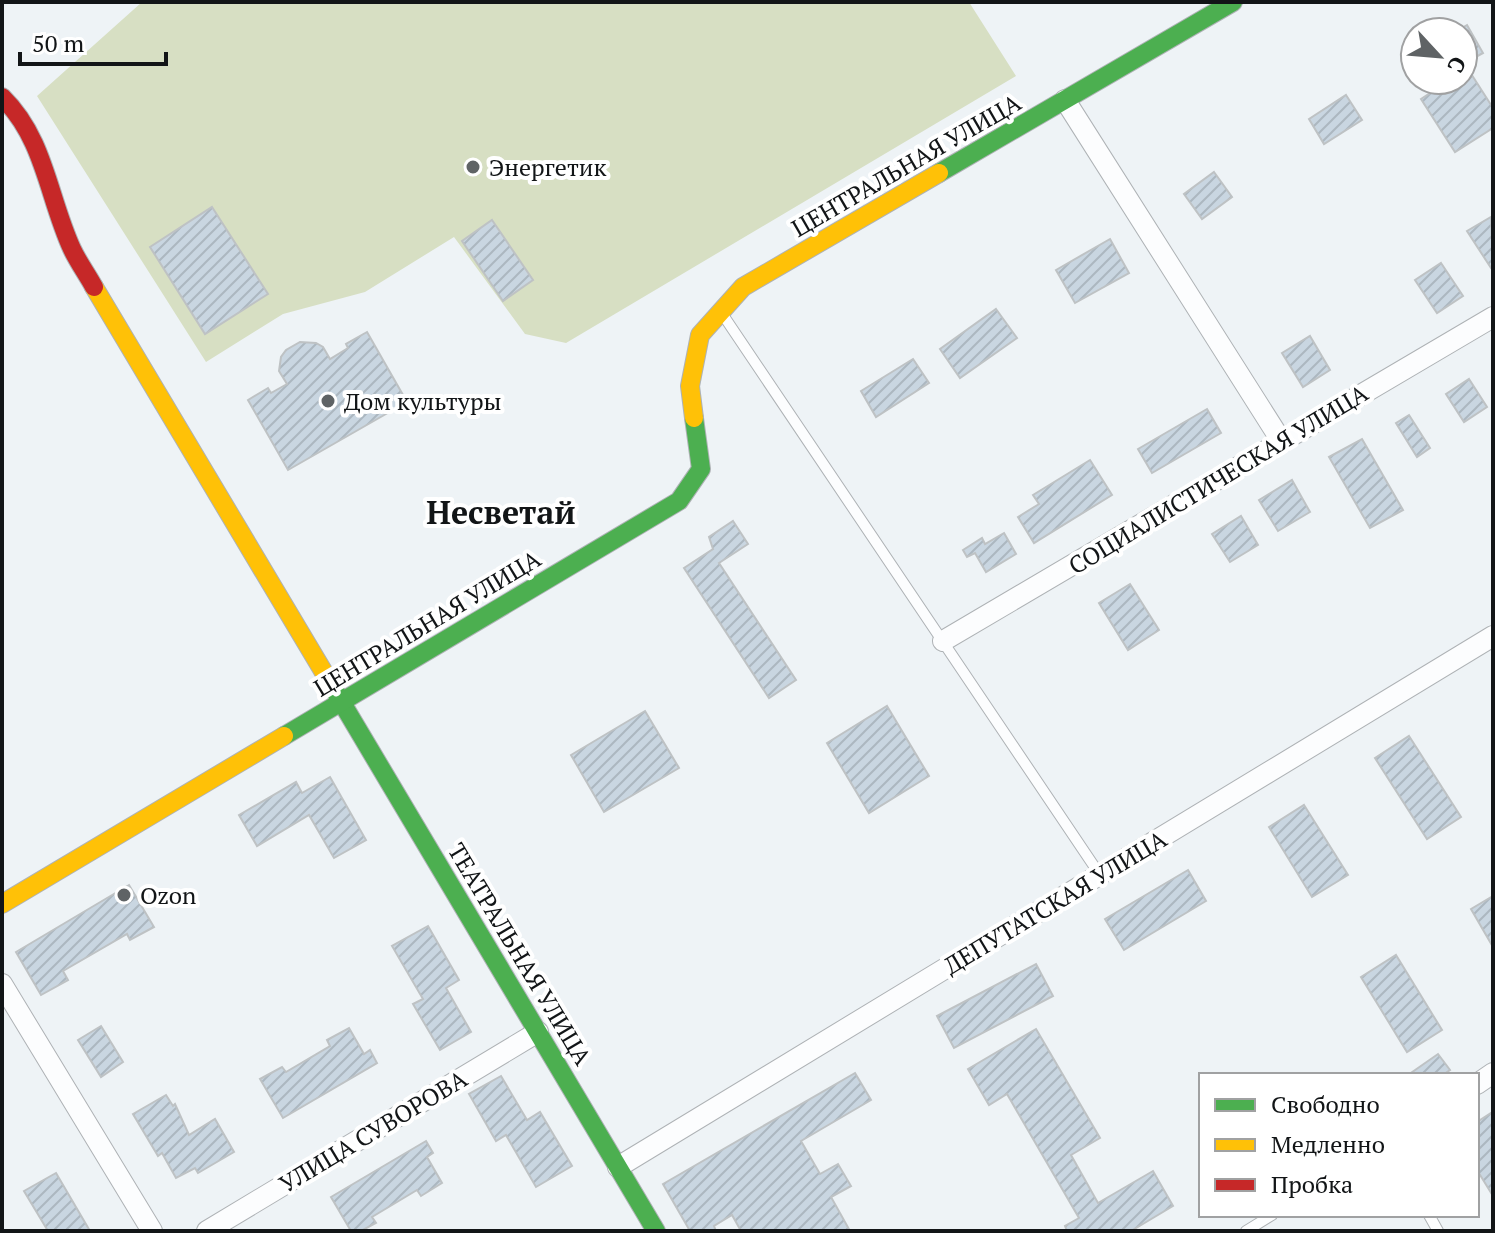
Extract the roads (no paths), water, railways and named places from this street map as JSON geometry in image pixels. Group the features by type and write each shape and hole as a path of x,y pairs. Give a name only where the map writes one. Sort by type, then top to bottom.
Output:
{"main road":[{"name":"ЦЕНТРАЛЬНАЯ УЛИЦА","path":"2,904 679,501 701,469 690,386 700,335 743,287 1233,2"},
{"name":"ТЕАТРАЛЬНАЯ УЛИЦА","path":"2,97 14,106 38,151 72,249 656,1231"}],"street":[{"path":"1065,100 1282,442"},
{"name":"СОЦИАЛИСТИЧЕСКАЯ УЛИЦА","path":"943,641 1493,317"},
{"name":"ДЕПУТАТСКАЯ УЛИЦА","path":"618,1167 1493,636"},
{"path":"2,984 152,1231"},
{"name":"УЛИЦА СУВОРОВА","path":"207,1231 538,1032"}],"lane":[{"path":"721,312 1100,875"},
{"path":"1246,1231 1269,1217"}],"place":[{"name":"Энергетик","path":"473,167"},
{"name":"Дом культуры","path":"328,401"},
{"name":"Ozon","path":"124,895"}],"district":[{"name":"Несветай","path":"501,512"}]}
